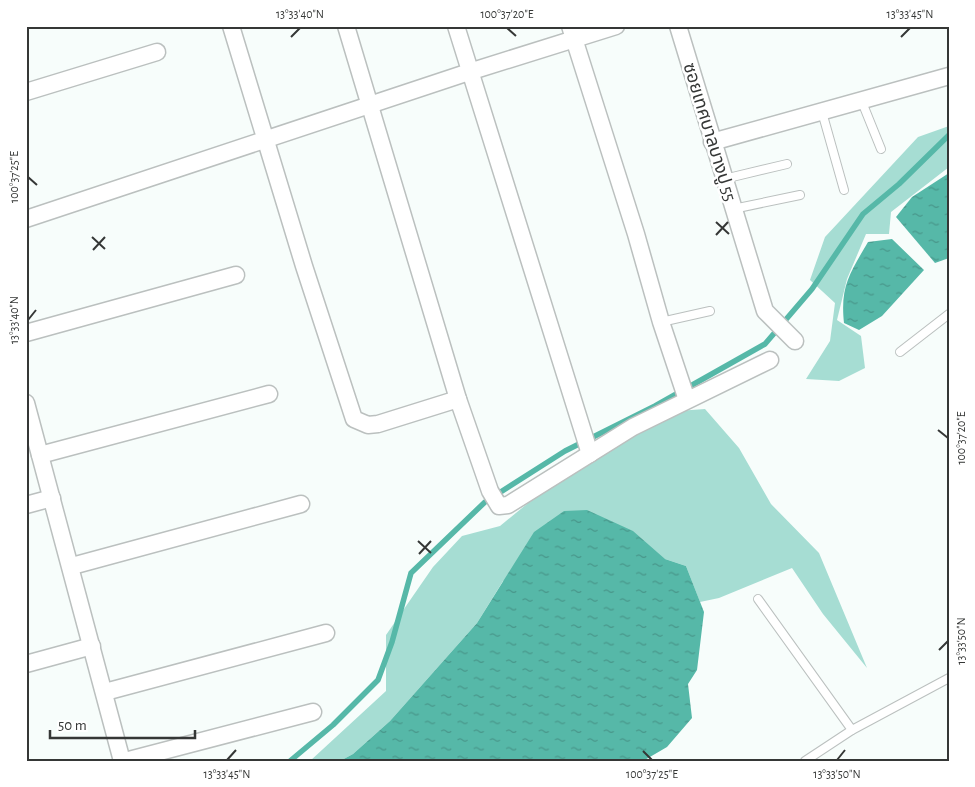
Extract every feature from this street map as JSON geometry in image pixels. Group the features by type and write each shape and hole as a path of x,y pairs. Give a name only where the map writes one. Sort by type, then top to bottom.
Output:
{"street":[{"path":"231,26 304,266 354,419 368,425 378,424 458,398"},
{"path":"346,26 458,398 493,497 499,506 508,505 587,446 633,427 686,397 770,360"},
{"path":"456,26 587,446"},
{"path":"26,219 469,72 572,33 616,26"},
{"name":"ซอยเทศบาลบางปู 55","path":"678,26 765,312 785,331"},
{"path":"572,33 686,397"},
{"path":"26,92 157,52"},
{"path":"712,142 862,102 949,76"},
{"path":"26,333 236,275"},
{"path":"40,455 269,394"},
{"path":"26,403 124,761 313,712"},
{"path":"26,506 52,498"},
{"path":"72,566 301,504"},
{"path":"105,692 326,633"},
{"path":"26,664 92,646"}],"lane":[{"path":"862,102 881,149"},
{"path":"822,112 844,190"},
{"path":"724,179 787,164"},
{"path":"733,209 800,195"},
{"path":"661,322 710,311"},
{"path":"900,352 949,314"},
{"path":"758,599 852,730"},
{"path":"805,761 852,730 949,678"}],"shaded area":[{"path":"949,126 949,167 891,212 889,234 866,234 847,279 837,320 861,336 865,368 839,381 806,379 830,341 835,303 810,280 825,237 918,137"},
{"path":"705,409 739,448 771,504 819,553 867,668 823,614 792,568 719,598 700,602 686,566 665,559 503,581 477,623 390,721 353,754 340,761 310,761 386,691 386,635 433,567 462,536 500,526 582,459 664,412"}],"water":[{"path":"949,173 949,258 935,263 896,217 912,197"},
{"path":"892,239 924,270 882,316 859,330 844,323 845,289 851,271 868,242"},
{"path":"587,510 633,531 665,559 686,566 704,612 697,670 688,684 692,718 667,747 643,761 340,761 353,754 390,721 477,623 534,532 564,511"}],"waterway":[{"path":"290,761 333,725 378,680 392,642 411,573 485,502 565,451 655,406 765,344 812,289 863,214 899,184 949,135"}]}
